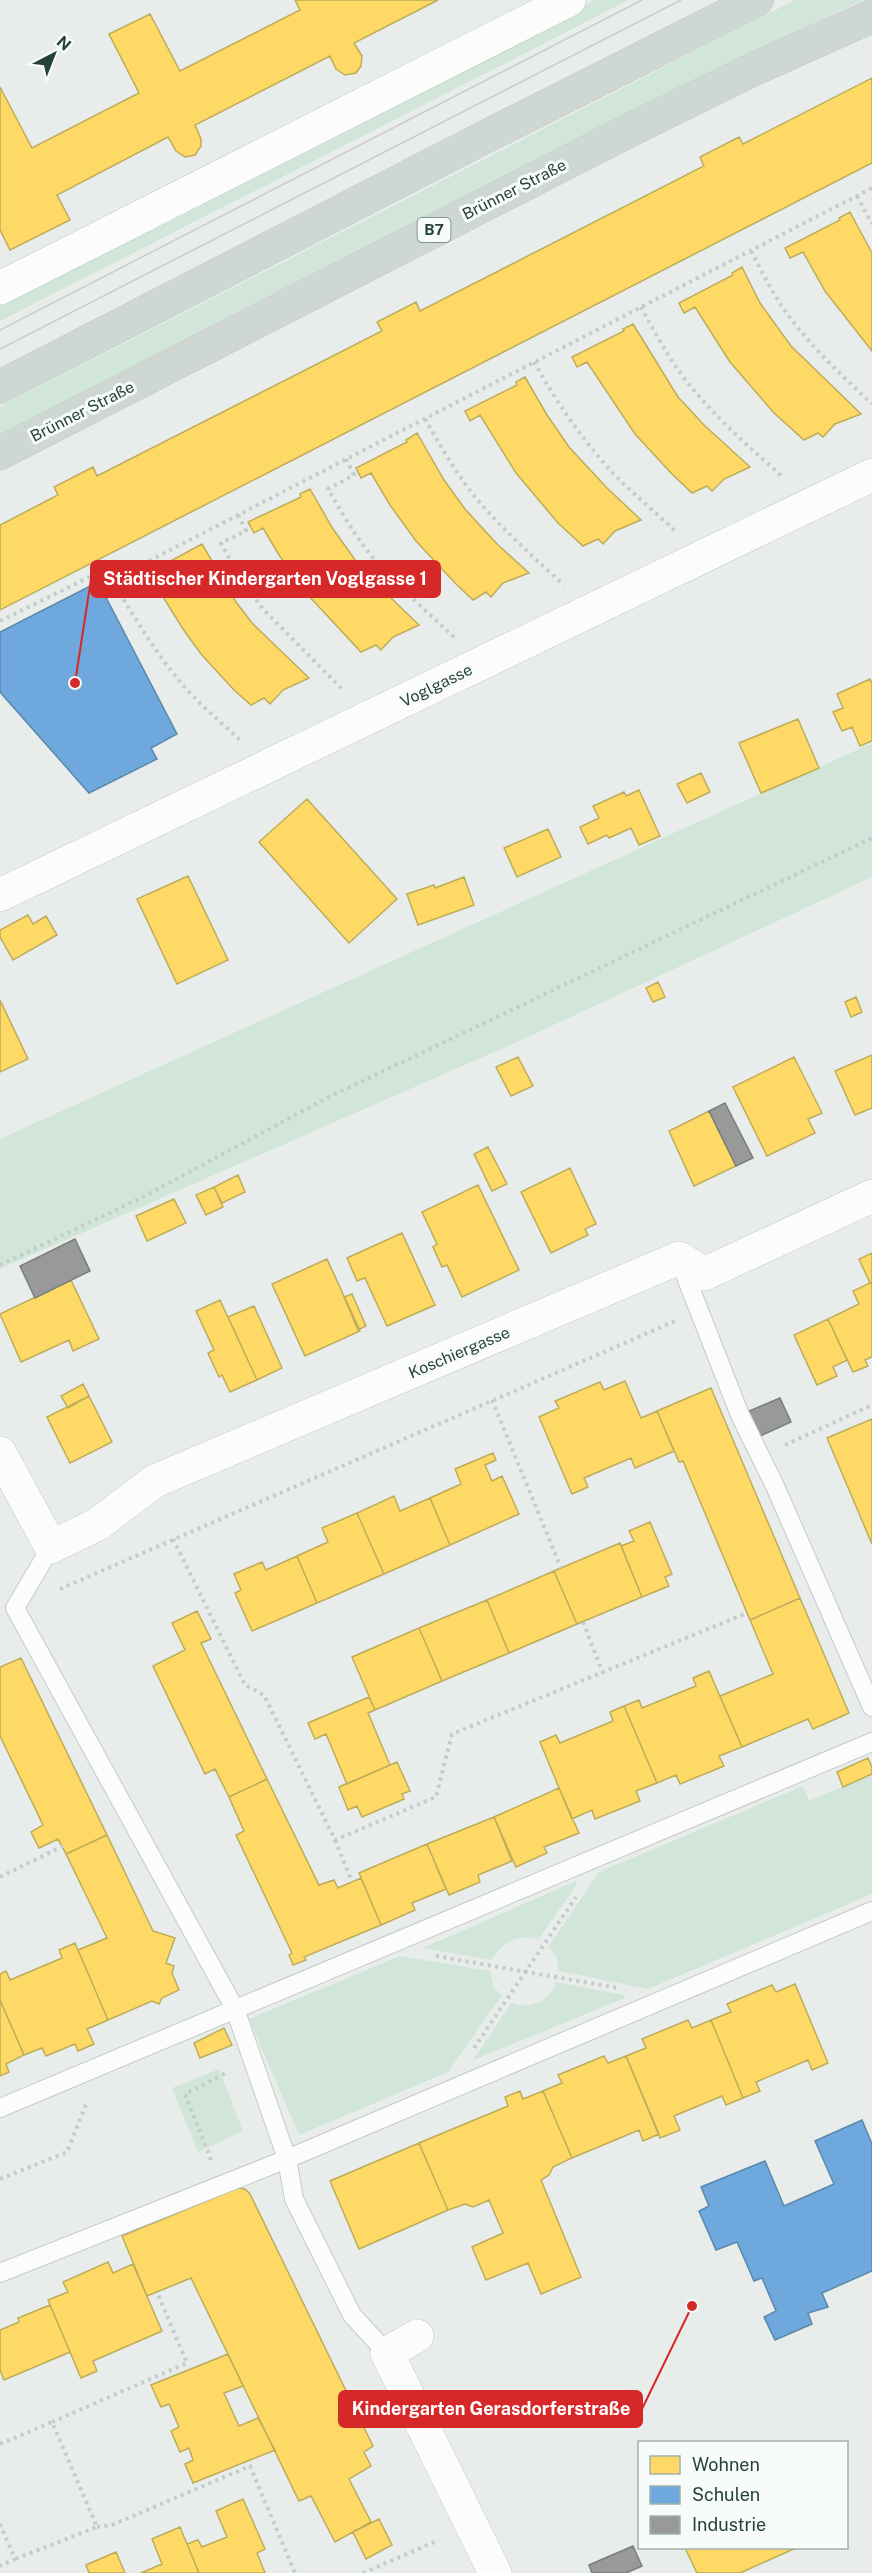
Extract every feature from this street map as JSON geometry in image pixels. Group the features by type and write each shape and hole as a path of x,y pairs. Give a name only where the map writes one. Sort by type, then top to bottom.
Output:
{"main road":[{"path":"0,387 474,142 757,0"},
{"name":"Brünner Straße","path":"0,453 638,126 752,70 872,16"}],"street":[{"path":"0,288 569,0"},
{"name":"Voglgasse","path":"0,895 872,475"},
{"path":"679,1258 704,1274 872,1196"},
{"name":"Koschiergasse","path":"51,1547 98,1524 155,1481 679,1258"},
{"path":"0,1453 51,1547"},
{"path":"417,2336 387,2353 495,2573"}],"lane":[{"path":"679,1258 740,1415 872,1707"},
{"path":"51,1547 15,1608 235,2009 287,2159 294,2199 352,2315 387,2353"},
{"path":"0,2108 872,1742"},
{"path":"0,2273 287,2159 872,1911"}],"path":[{"path":"112,580 872,188"},
{"path":"857,196 872,224"},
{"path":"751,251 783,308 806,338 828,363 872,404"},
{"path":"641,308 687,382 715,413 813,503"},
{"path":"534,362 556,400 612,471 702,557"},
{"path":"425,419 446,455 475,496 530,553 593,609"},
{"path":"346,459 354,475 328,489 373,558 456,638 468,669"},
{"path":"238,515 246,531 221,543 241,580 291,640 370,717"},
{"path":"0,621 106,569 139,625 163,659 191,694 241,742 256,772"},
{"path":"0,1265 141,1198 325,1099 872,838"},
{"path":"15,1608 699,1310"},
{"path":"492,1400 561,1568"},
{"path":"760,1456 872,1405"},
{"path":"173,1539 245,1686 264,1695 335,1840 352,1882"},
{"path":"335,1840 436,1797 453,1734 747,1613"},
{"path":"583,1622 603,1673"},
{"path":"0,1877 63,1846"},
{"path":"444,2092 605,1854"},
{"path":"383,1947 635,1991 647,2006"},
{"path":"221,2185 185,2094 252,2060"},
{"path":"0,2179 67,2152 101,2065"},
{"path":"0,2445 187,2364 156,2292"},
{"path":"52,2422 97,2527"},
{"path":"0,2566 97,2527 112,2525 250,2466 295,2573"},
{"path":"0,2524 15,2559"},
{"path":"363,2573 443,2538"}],"green space":[{"path":"595,0 629,0 0,321 0,304"},
{"path":"795,0 863,0 658,97 0,434 0,407"},
{"path":"872,743 872,877 517,1042 0,1269 0,1139"},
{"path":"872,1774 872,1894 648,1989 559,1971 556,1956 548,1947 599,1872 803,1786 809,1801"},
{"path":"576,1881 577,1884 538,1940 524,1938 512,1941 501,1948 491,1960 423,1948"},
{"path":"400,1956 490,1971 494,1988 502,1995 448,2072 299,2135 249,2019"},
{"path":"556,1982 624,1995 625,1998 473,2060 511,2003 532,2005 538,2003 549,1995"},
{"path":"219,2069 243,2131 198,2152 172,2088"}],"building: Wohnen":[{"path":"295,0 438,0 354,43 362,56 361,66 356,73 345,75 336,69 330,56 195,125 201,139 201,146 195,155 185,157 176,151 168,137 57,195 70,220 10,250 0,230 0,87 32,148 139,93 109,34 150,14 180,71 300,10"},
{"path":"872,78 872,163 0,610 0,525 58,495 54,487 93,467 97,476 382,331 377,322 416,302 420,311 704,166 700,157 739,137 743,144"},
{"path":"850,212 872,253 872,351 825,291 803,252 790,258 785,248 840,220 839,218"},
{"path":"742,267 760,303 791,346 861,414 835,424 823,437 818,433 804,440 774,413 730,362 695,307 684,313 679,303 733,275 732,273"},
{"path":"633,324 678,397 704,425 750,467 724,479 712,491 707,486 692,493 635,434 587,362 577,367 572,357 624,331 623,329"},
{"path":"525,377 569,447 641,520 615,531 603,544 598,539 583,546 558,523 516,473 480,415 470,421 465,411 517,385 516,382"},
{"path":"417,433 444,480 465,509 497,544 529,573 503,583 491,597 486,592 473,600 456,584 416,541 390,505 371,473 361,478 356,468 407,442 406,440"},
{"path":"310,489 333,529 363,571 419,625 393,637 381,650 376,645 361,652 307,594 263,528 254,533 248,522 301,497 300,494"},
{"path":"202,544 236,602 252,623 309,678 283,690 270,704 264,698 251,705 234,690 201,654 155,584 145,589 139,578"},
{"path":"870,679 872,684 872,741 860,746 852,727 842,731 833,712 843,708 837,694"},
{"path":"798,719 819,768 761,793 739,743"},
{"path":"701,773 710,792 687,803 677,784"},
{"path":"639,790 660,836 639,845 631,828 609,838 607,835 588,844 580,827 599,818 593,806 624,792 626,796"},
{"path":"307,799 397,899 349,943 259,842"},
{"path":"548,829 561,857 517,877 504,848"},
{"path":"188,876 228,960 177,984 137,899"},
{"path":"464,877 474,905 418,925 407,894 434,885 435,888"},
{"path":"28,915 33,924 46,916 57,935 13,960 0,937 0,930"},
{"path":"658,982 665,997 653,1002 646,988"},
{"path":"856,997 862,1012 851,1017 845,1002"},
{"path":"0,1000 28,1059 0,1072"},
{"path":"872,1055 872,1108 855,1115 835,1071"},
{"path":"518,1057 533,1086 511,1096 496,1067"},
{"path":"794,1057 822,1113 808,1119 815,1133 767,1156 733,1087"},
{"path":"709,1111 736,1166 694,1186 669,1131"},
{"path":"488,1147 507,1184 492,1191 474,1154"},
{"path":"570,1168 596,1224 585,1229 588,1235 551,1253 521,1192"},
{"path":"238,1175 245,1192 222,1203 214,1187"},
{"path":"478,1185 519,1270 462,1297 447,1265 442,1267 433,1247 437,1244 422,1212"},
{"path":"214,1187 223,1207 206,1215 196,1195"},
{"path":"174,1199 186,1223 147,1241 136,1216"},
{"path":"402,1233 435,1305 387,1326 365,1278 357,1281 347,1258"},
{"path":"872,1253 872,1282 870,1283 859,1259"},
{"path":"327,1259 360,1331 305,1356 272,1284"},
{"path":"71,1280 99,1339 73,1351 69,1340 21,1362 0,1314"},
{"path":"872,1282 872,1357 865,1360 868,1366 853,1372 828,1319 859,1304 853,1291"},
{"path":"352,1294 366,1326 358,1330 344,1297"},
{"path":"220,1300 257,1380 230,1392 222,1375 219,1377 208,1353 214,1350 196,1311"},
{"path":"254,1306 282,1368 257,1380 228,1317"},
{"path":"828,1319 847,1360 833,1367 837,1376 817,1385 794,1335"},
{"path":"625,1381 641,1418 657,1411 674,1451 635,1468 631,1458 584,1478 588,1487 572,1494 539,1417 559,1408 555,1401 600,1382 604,1390"},
{"path":"83,1384 89,1396 68,1408 61,1396"},
{"path":"711,1388 800,1598 750,1620 683,1461 679,1462 657,1411"},
{"path":"89,1396 112,1442 70,1463 47,1417"},
{"path":"872,1419 872,1544 827,1438"},
{"path":"493,1453 496,1460 485,1465 492,1481 502,1476 519,1514 450,1545 430,1498 461,1484 455,1469"},
{"path":"394,1496 400,1511 430,1498 450,1545 384,1574 357,1513"},
{"path":"357,1513 384,1574 317,1603 297,1556 328,1542 322,1528"},
{"path":"650,1522 672,1574 665,1577 669,1586 642,1597 621,1546 634,1541 629,1531"},
{"path":"620,1543 642,1597 577,1624 554,1571"},
{"path":"297,1556 317,1603 252,1631 235,1593 241,1590 234,1574 262,1562 266,1570"},
{"path":"554,1571 577,1624 509,1653 487,1600"},
{"path":"800,1598 849,1713 813,1729 808,1719 742,1747 720,1696 773,1674 750,1620"},
{"path":"487,1600 509,1653 442,1681 419,1628"},
{"path":"197,1611 211,1639 201,1643 267,1779 229,1797 215,1769 205,1774 153,1666 185,1650 172,1623"},
{"path":"419,1628 442,1681 375,1710 352,1657"},
{"path":"21,1658 107,1835 66,1854 58,1839 39,1848 31,1832 43,1825 0,1736 0,1667"},
{"path":"709,1671 742,1747 719,1756 724,1766 680,1784 676,1775 657,1783 624,1706 639,1700 642,1708 696,1686 693,1678"},
{"path":"369,1697 375,1710 368,1713 390,1765 347,1784 326,1734 315,1739 308,1723"},
{"path":"624,1706 657,1783 636,1791 640,1801 595,1819 592,1810 572,1819 540,1742 556,1735 560,1743 613,1721 610,1712"},
{"path":"868,1758 872,1774 843,1787 837,1772"},
{"path":"397,1762 410,1791 402,1794 404,1799 362,1817 357,1806 348,1810 339,1787"},
{"path":"267,1779 319,1885 334,1880 338,1888 361,1878 381,1925 304,1957 306,1960 293,1965 289,1955 292,1953 236,1835 244,1831 229,1797"},
{"path":"559,1788 579,1833 544,1847 547,1853 516,1867 494,1817"},
{"path":"494,1817 512,1861 478,1875 480,1882 449,1895 427,1844"},
{"path":"107,1835 153,1931 175,1938 166,1963 174,1966 172,1973 179,1990 162,1998 159,2004 152,2001 108,2020 78,1950 107,1938 66,1854"},
{"path":"427,1844 446,1889 412,1903 415,1910 381,1925 359,1873"},
{"path":"75,1943 108,2020 87,2029 94,2044 78,2051 75,2044 46,2056 42,2048 24,2055 0,2000 0,1974 6,1971 10,1980 62,1958 59,1950"},
{"path":"795,1984 828,2063 812,2070 808,2060 756,2082 760,2091 743,2098 711,2020 731,2012 727,2004 772,1985 776,1992"},
{"path":"0,2000 24,2055 6,2064 9,2072 0,2076"},
{"path":"688,2020 692,2028 711,2020 743,2098 726,2105 722,2096 674,2116 680,2130 660,2138 626,2056 646,2048 642,2039"},
{"path":"224,2028 232,2045 200,2058 194,2043"},
{"path":"604,2056 608,2063 626,2056 659,2134 643,2141 639,2130 572,2158 543,2091 562,2083 558,2075"},
{"path":"520,2091 523,2099 543,2091 572,2158 553,2167 549,2175 541,2180 581,2277 541,2294 528,2263 486,2280 472,2247 503,2233 489,2200 473,2207 465,2204 448,2210 419,2143 508,2106 505,2097"},
{"path":"419,2143 448,2210 359,2249 330,2181"},
{"path":"238,2188 245,2189 250,2194 373,2446 364,2452 371,2466 349,2479 371,2522 335,2542 311,2496 299,2501 191,2278 147,2296 122,2236"},
{"path":"108,2262 113,2273 133,2264 162,2331 93,2361 97,2371 81,2378 48,2300 68,2292 63,2282"},
{"path":"50,2305 70,2352 4,2380 0,2370 0,2330 19,2322 18,2318"},
{"path":"228,2354 243,2386 224,2393 239,2426 258,2418 275,2450 193,2483 185,2464 193,2460 189,2448 180,2452 171,2431 179,2427 169,2404 161,2407 151,2385"},
{"path":"243,2499 265,2549 257,2553 265,2573 199,2573 187,2544 198,2540 202,2547 227,2537 216,2511"},
{"path":"379,2519 392,2545 366,2559 353,2532"},
{"path":"180,2527 199,2573 141,2573 162,2564 152,2539"},
{"path":"685,2549 794,2549 740,2573 697,2573"},
{"path":"116,2552 125,2573 89,2573 86,2565"}],"building: Schulen":[{"path":"98,582 177,734 151,748 157,759 89,793 0,692 0,632"},
{"path":"862,2120 872,2144 872,2271 822,2293 828,2307 808,2313 812,2324 775,2340 764,2317 776,2311 762,2278 754,2281 737,2242 716,2250 699,2211 709,2206 701,2187 765,2161 784,2206 834,2184 815,2141"}],"building: Industrie":[{"path":"725,1103 753,1158 736,1166 709,1111"},
{"path":"75,1239 90,1271 35,1298 20,1266"},
{"path":"780,1398 791,1422 758,1437 747,1412"},
{"path":"633,2546 642,2566 626,2573 592,2573 589,2565"}],"tram line":[{"path":"0,330 642,0"},
{"path":"0,349 681,0"}],"place":[{"name":"Städtischer Kindergarten Voglgasse 1","path":"75,683"},
{"name":"Kindergarten Gerasdorferstraße","path":"692,2306"}]}
